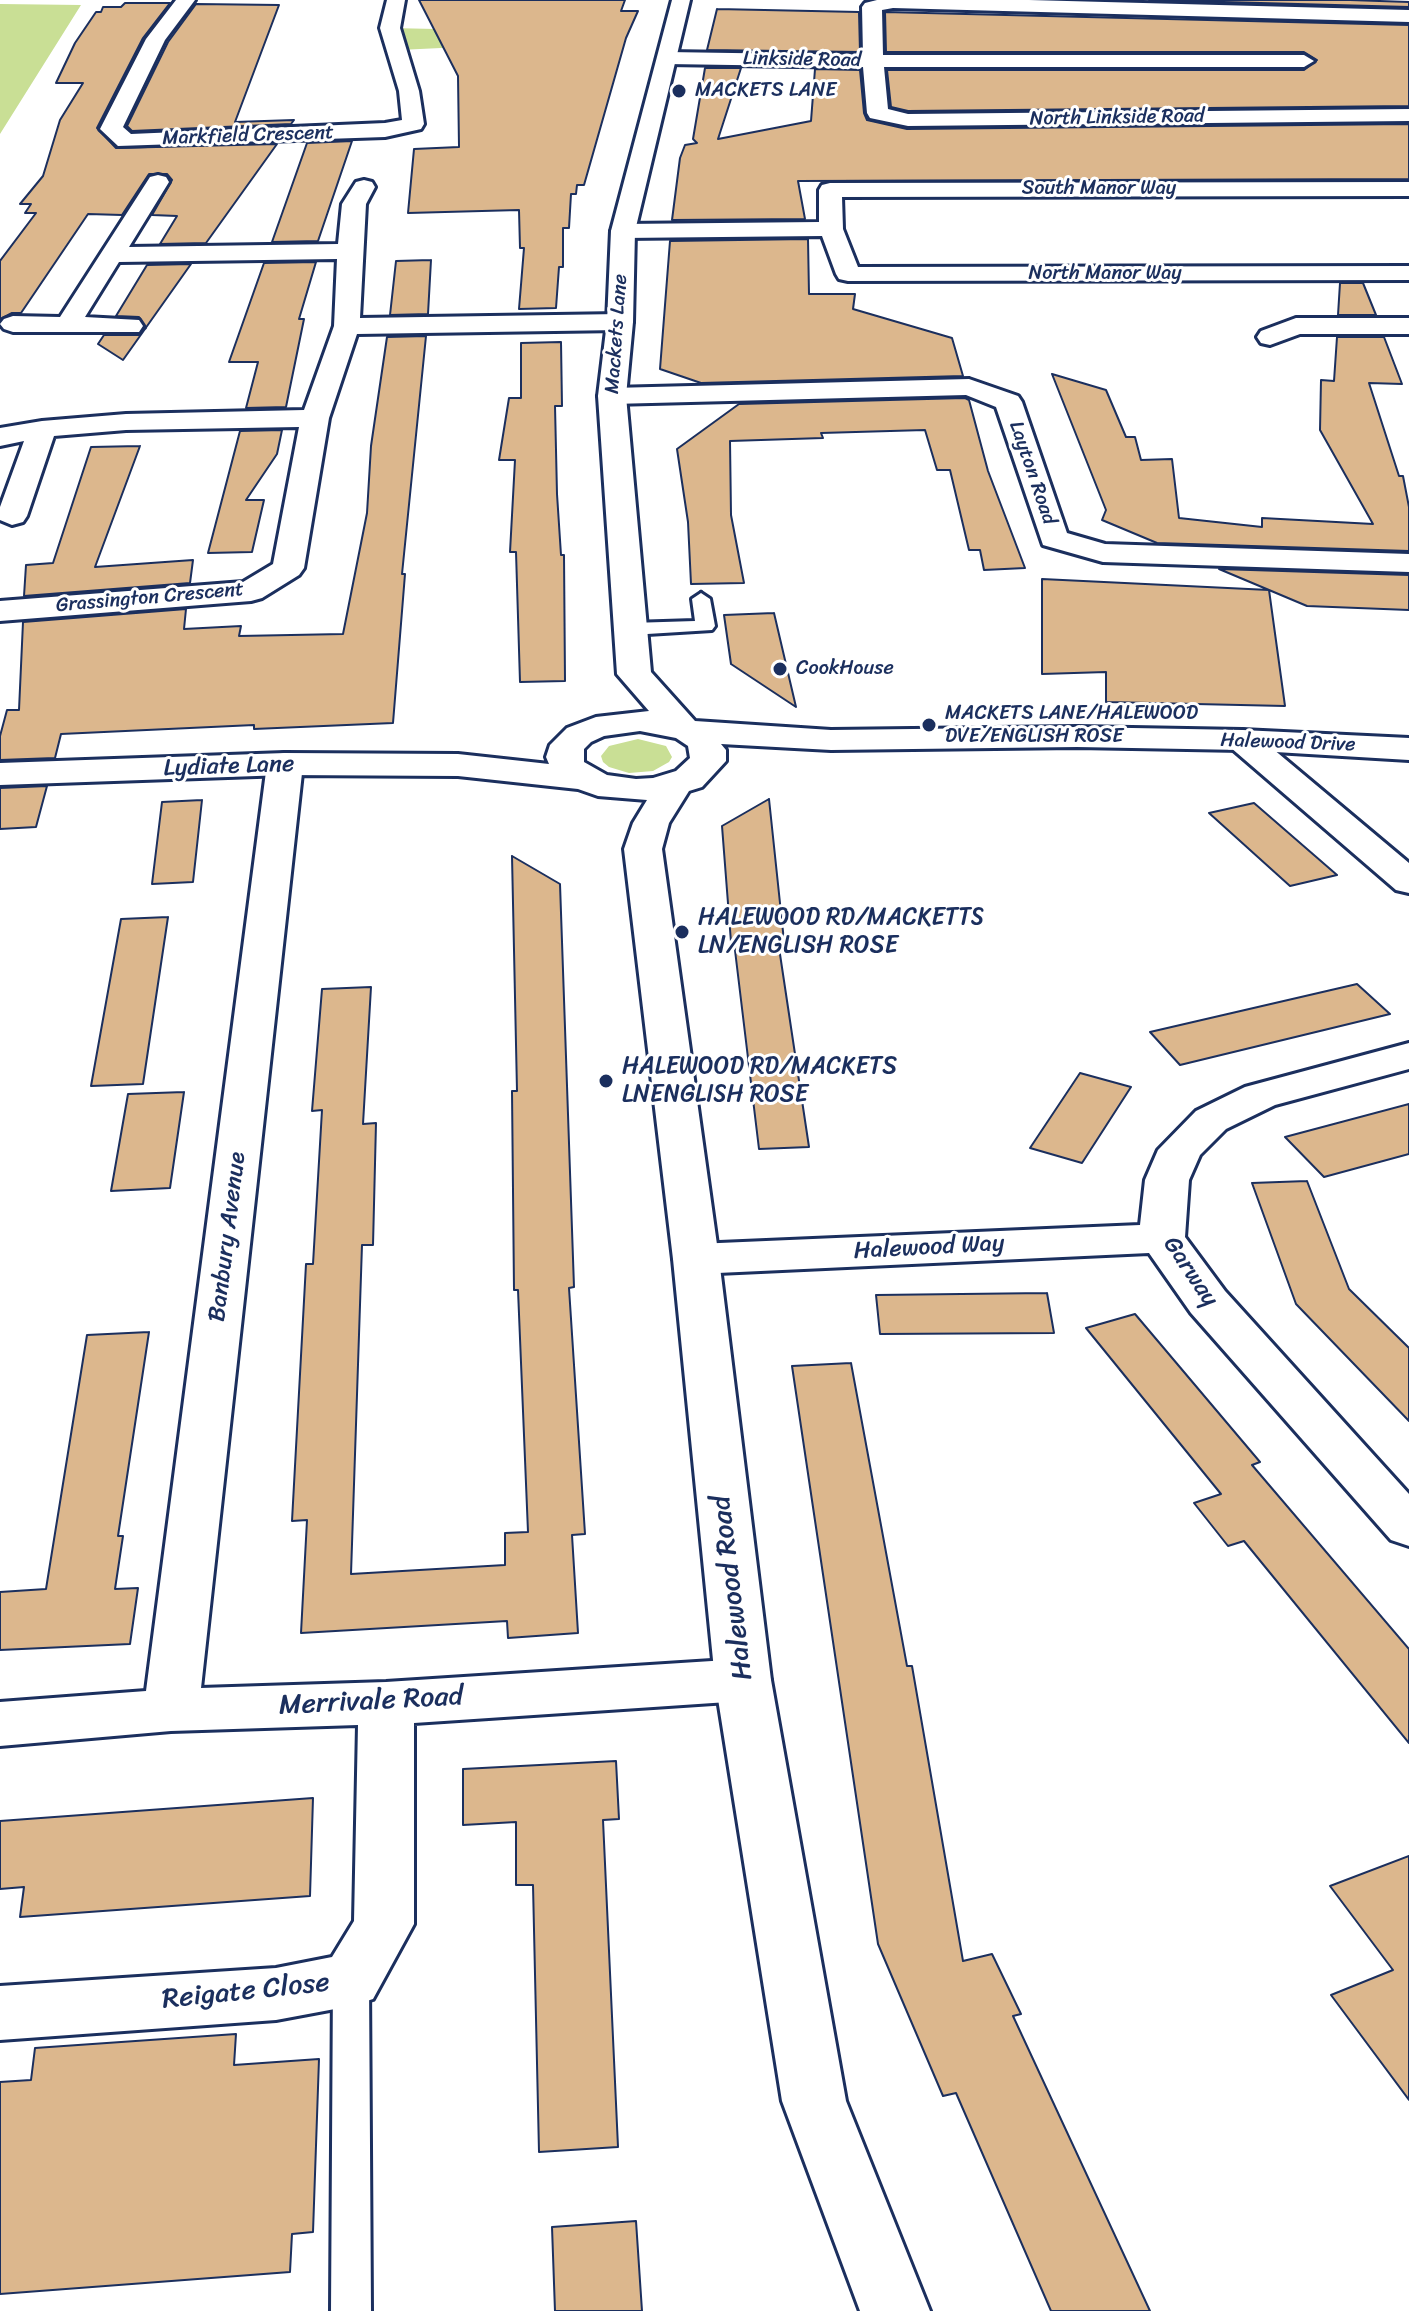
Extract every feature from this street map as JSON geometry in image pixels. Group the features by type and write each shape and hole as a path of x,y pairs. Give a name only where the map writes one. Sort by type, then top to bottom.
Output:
{"street":[{"name":"Markfield Crescent","path":"186,0 156,39 111,129 126,141 385,130 413,124 409,91 390,28 396,0"},
{"name":"Mackets Lane","path":"634,674 612,396 620,322 623,231 681,0"},
{"name":"Linkside Road","path":"667,58 873,61 872,7 893,2 1409,16"},
{"path":"873,61 1304,61"},
{"name":"North Linkside Road","path":"873,61 878,113 908,120 1409,115"},
{"path":"68,324 158,182"},
{"name":"Grassington Crescent","path":"0,611 251,591 288,568 315,418 347,326 354,204 364,187"},
{"name":"South Manor Way","path":"831,229 830,190 1409,189"},
{"path":"623,231 831,229"},
{"name":"North Manor Way","path":"831,229 848,274 1409,273"},
{"path":"111,255 349,251"},
{"path":"347,326 620,322"},
{"path":"13,324 130,326"},
{"path":"1270,337 1296,326 1409,326"},
{"name":"Layton Road","path":"612,396 969,387 1008,402 1054,539 1103,553 1409,563"},
{"path":"0,437 42,429 126,422 315,418"},
{"path":"12,516 42,429"},
{"path":"586,759 634,674 686,730 701,739 708,750 708,761 687,778"},
{"name":"Halewood Drive","path":"831,740 636,790 586,759 640,721 686,730 831,740 1077,737 1242,740 1409,749"},
{"path":"1242,740 1409,882"},
{"name":"Lydiate Lane","path":"0,774 285,764 458,765 586,759"},
{"name":"Halewood Road","path":"586,759 643,849"},
{"name":"Banbury Avenue","path":"171,1710 285,764"},
{"name":"Halewood Road","path":"687,778 651,823 643,849 696,1259 743,1680 814,2101 895,2311"},
{"name":"Garway","path":"1409,1056 1260,1096 1211,1120 1180,1150 1167,1180 1162,1238 1208,1302 1409,1527"},
{"name":"Halewood Way","path":"696,1259 1162,1238"},
{"name":"Merrivale Road","path":"0,1724 171,1710 386,1703 743,1680"},
{"name":"Reigate Close","path":"0,2013 276,1994 351,1980 384,1924 386,1703"}],"lane":[{"path":"631,629 705,626 701,599"},
{"path":"351,1980 351,2311"}],"green space":[{"path":"0,4 81,5 0,134"},
{"path":"390,28 482,30 483,46 399,50"},
{"path":"638,739 666,746 672,757 669,762 653,771 629,773 603,762 601,756 609,746"}],"building":[{"path":"419,0 625,0 621,11 638,11 626,38 584,185 577,185 576,194 571,194 569,228 563,228 563,267 559,267 556,308 519,309 524,248 520,248 519,210 408,213 414,149 459,147 458,76"},
{"path":"1149,0 1350,0 1409,2 1409,7"},
{"path":"125,3 170,3 143,38 97,128 116,148 277,144 206,243 160,244 177,216 152,215 172,180 167,174 149,174 122,215 88,214 21,313 12,313 0,319 0,261 36,213 25,213 31,204 20,204 43,176 60,120 83,83 56,83 75,43 96,12 101,12 103,7 121,7"},
{"path":"196,4 279,5 235,122 294,120 291,124 132,131 127,126 168,42"},
{"path":"717,9 859,12 860,52 707,50"},
{"path":"885,12 1409,25 1409,106 908,111 891,107 887,70 1304,70 1317,60 1304,52 886,52"},
{"path":"705,68 741,68 718,139 811,121 815,69 860,70 867,120 907,129 1409,124 1409,179 798,181 805,219 672,220 680,158 685,145 697,143 693,139"},
{"path":"352,141 318,241 272,242 307,143"},
{"path":"808,239 809,294 855,294 853,309 952,338 963,376 701,383 660,369 670,241"},
{"path":"431,260 428,314 390,315 396,261"},
{"path":"316,262 299,319 304,319 286,407 246,408 258,362 229,362 264,263"},
{"path":"191,264 146,328 139,317 116,316 147,265"},
{"path":"1340,283 1363,283 1376,315 1338,315"},
{"path":"145,329 123,360 98,344 104,335 139,335"},
{"path":"426,336 402,574 405,574 393,723 254,729 254,725 61,734 55,758 0,760 0,736 7,710 19,710 23,622 186,609 184,629 241,626 239,636 343,634 367,513 371,446 387,337"},
{"path":"1337,337 1384,337 1402,384 1369,383 1399,476 1403,476 1409,507 1409,551 1157,543 1102,520 1106,510 1052,374 1106,390 1126,437 1135,437 1141,460 1172,459 1179,518 1262,527 1262,518 1373,524 1320,430 1321,380 1334,381"},
{"path":"561,342 562,406 555,406 557,494 561,555 564,555 565,681 520,682 516,552 510,552 515,460 499,460 509,398 521,398 521,343"},
{"path":"969,400 988,471 1025,568 984,570 980,550 969,550 950,470 937,470 925,430 821,433 823,438 730,441 731,515 744,583 691,584 688,522 677,449 739,404"},
{"path":"282,430 277,454 246,500 264,500 252,552 208,553 240,431"},
{"path":"140,446 95,567 193,560 190,583 24,596 26,565 53,563 91,447"},
{"path":"1219,569 1409,575 1409,610 1307,606"},
{"path":"1042,579 1269,590 1285,706 1106,702 1106,672 1042,674"},
{"path":"774,613 796,707 731,664 724,615"},
{"path":"47,786 36,827 0,829 0,788"},
{"path":"769,799 784,941 778,941 809,1147 759,1149 734,942 731,942 722,826"},
{"path":"202,800 193,882 152,884 162,802"},
{"path":"1254,803 1337,875 1290,886 1209,813"},
{"path":"512,856 560,884 574,1287 569,1288 585,1534 572,1535 578,1633 508,1638 507,1621 301,1633 307,1520 292,1521 306,1264 313,1264 322,1110 312,1111 322,989 371,987 363,1124 376,1123 373,1245 362,1245 351,1574 505,1565 505,1533 528,1532 518,1290 514,1290 512,1091 517,1091"},
{"path":"168,917 143,1084 91,1086 121,919"},
{"path":"1357,984 1390,1014 1180,1065 1150,1032"},
{"path":"1080,1073 1131,1087 1082,1163 1030,1148"},
{"path":"184,1092 170,1188 111,1191 128,1094"},
{"path":"1409,1104 1409,1154 1324,1177 1285,1137"},
{"path":"1307,1181 1349,1289 1409,1348 1409,1421 1296,1304 1252,1183"},
{"path":"1047,1293 1054,1333 880,1334 876,1295"},
{"path":"1135,1314 1260,1462 1252,1465 1409,1649 1409,1743 1244,1541 1228,1546 1194,1503 1221,1494 1086,1328"},
{"path":"149,1332 118,1536 123,1536 115,1589 138,1588 130,1644 0,1650 0,1592 46,1589 87,1335"},
{"path":"851,1363 907,1666 912,1666 963,1961 992,1954 1021,2014 1013,2016 1150,2311 1051,2311 956,2093 943,2096 878,1944 792,1366"},
{"path":"616,1761 619,1819 603,1820 618,2147 539,2152 533,1885 516,1885 516,1822 463,1825 463,1769"},
{"path":"313,1798 310,1896 20,1917 24,1887 0,1889 0,1821"},
{"path":"1409,1856 1409,2100 1331,1995 1393,1970 1330,1886"},
{"path":"236,2034 234,2065 319,2059 313,2232 292,2234 290,2272 0,2294 0,2082 31,2080 35,2048"},
{"path":"636,2221 642,2311 555,2311 552,2227"}],"place":[{"name":"MACKETS LANE","path":"679,91"},
{"name":"CookHouse","path":"780,669"},
{"name":"MACKETS LANE/HALEWOOD DVE/ENGLISH ROSE","path":"929,725"},
{"name":"HALEWOOD RD/MACKETTS LN/ENGLISH ROSE","path":"682,932"},
{"name":"HALEWOOD RD/MACKETS LNENGLISH ROSE","path":"606,1081"}]}
